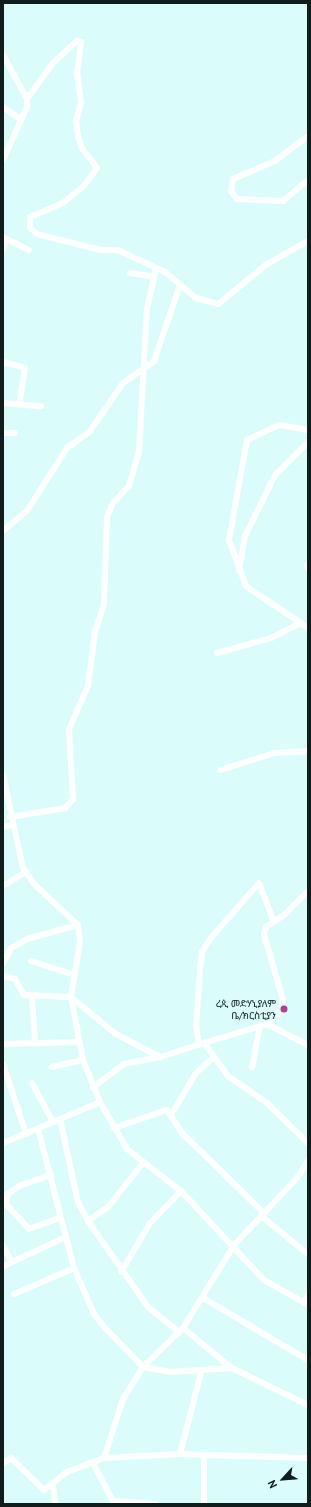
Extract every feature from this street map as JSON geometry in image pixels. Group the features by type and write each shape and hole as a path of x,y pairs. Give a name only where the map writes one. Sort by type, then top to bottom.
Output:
{"street":[{"path":"3,160 27,99 53,63 76,41 81,42 76,72 81,102 77,128 82,148 97,168 84,186 63,203 33,214 30,227 46,238 118,250 156,269 196,298 218,304 267,264 308,241"},
{"path":"3,55 27,99"},
{"path":"3,107 20,119"},
{"path":"308,136 275,161 233,179 231,191 237,199 283,201 308,180"},
{"path":"3,249 5,238 30,250"},
{"path":"10,817 65,808 73,799 69,729 88,686 95,632 104,604 107,517 113,502 129,486 136,467 146,368 147,308 156,269"},
{"path":"130,273 154,277"},
{"path":"3,531 27,510 67,448 90,431 123,383 146,368 156,358 180,285"},
{"path":"3,362 25,368 19,405"},
{"path":"3,403 41,406"},
{"path":"308,430 279,425 246,441 229,540 239,570 253,594 308,628"},
{"path":"3,433 15,433"},
{"path":"239,570 245,536 275,475 308,442"},
{"path":"217,653 271,638 300,623"},
{"path":"220,770 275,753 308,751"},
{"path":"3,774 11,825 25,872 78,925 80,942 72,974 71,997 78,1042 93,1087 114,1128 142,1164 181,1192 234,1245 264,1280 306,1304 308,1294"},
{"path":"3,827 11,825"},
{"path":"3,886 25,872"},
{"path":"273,920 259,883 210,939 202,952 196,1026 201,1044 214,1057 229,1077 267,1103 308,1143"},
{"path":"93,1087 124,1064 160,1057 264,1025 281,1010 283,1000 264,934 273,920 284,916 308,891"},
{"path":"3,964 15,945 78,925"},
{"path":"31,961 72,974"},
{"path":"3,976 15,979 24,995 71,997 116,1034 160,1057"},
{"path":"32,996 35,1041"},
{"path":"264,1025 308,1045"},
{"path":"252,1068 264,1025"},
{"path":"3,1044 35,1041 78,1042"},
{"path":"171,1115 196,1073 214,1057"},
{"path":"52,1067 83,1060"},
{"path":"3,1064 26,1134"},
{"path":"32,1083 53,1122"},
{"path":"3,1143 100,1102"},
{"path":"114,1128 163,1110 171,1115 182,1133 262,1215 308,1254"},
{"path":"60,1119 78,1202 121,1272 148,1306 232,1368 308,1405"},
{"path":"38,1129 52,1175 64,1238 74,1268 94,1314 143,1367 170,1372 201,1372 232,1368"},
{"path":"104,1458 123,1399 143,1367 181,1330 203,1298 234,1245 297,1178 308,1161"},
{"path":"88,1220 108,1207 142,1164"},
{"path":"52,1175 19,1186 8,1194 5,1201 29,1229 59,1218"},
{"path":"121,1272 150,1223 181,1192"},
{"path":"3,1267 64,1238"},
{"path":"3,1246 12,1262"},
{"path":"14,1294 74,1268"},
{"path":"203,1298 308,1360"},
{"path":"180,1454 201,1372"},
{"path":"3,1462 11,1458 41,1489 53,1484 67,1472 104,1458 180,1454 308,1458"},
{"path":"204,1455 204,1504"},
{"path":"93,1463 113,1501 156,1504"},
{"path":"53,1484 55,1504"}],"place":[{"name":"ረጲ መድሃኒያለም ቤ/ክርስቲያን","path":"284,1009"}]}
